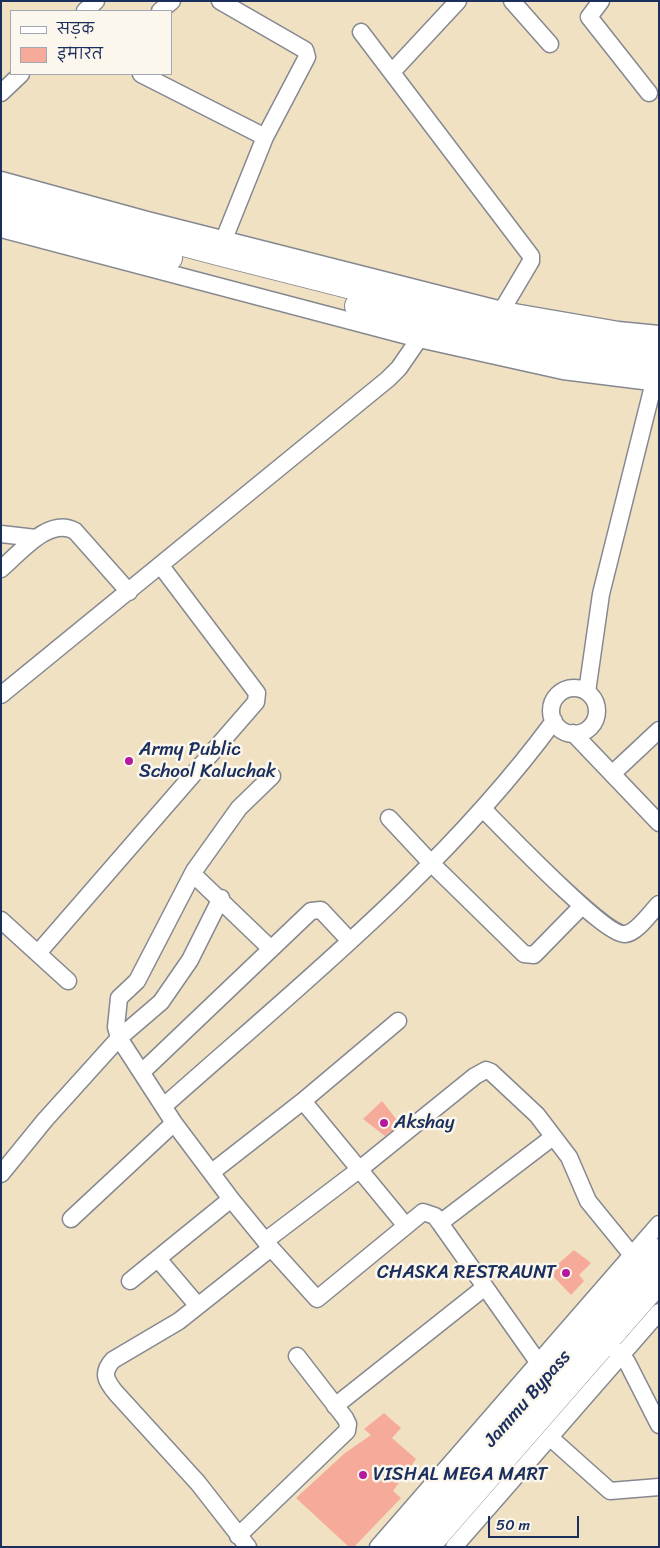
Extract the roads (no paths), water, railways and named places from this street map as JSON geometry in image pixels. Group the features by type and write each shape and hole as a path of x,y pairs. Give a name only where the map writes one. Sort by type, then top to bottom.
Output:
{"highway":[{"path":"1,196 219,254 495,323 601,342 659,348"},
{"path":"1,215 499,342 657,377"},
{"name":"Jammu Bypass","path":"398,1547 659,1251"},
{"name":"Jammu Bypass","path":"427,1547 618,1353 659,1281"}],"street":[{"path":"86,10 96,1"},
{"path":"161,10 172,1"},
{"path":"220,1 304,50 306,54 266,137 224,239"},
{"path":"512,1 550,44"},
{"path":"601,1 588,17 649,93"},
{"path":"392,72 453,3"},
{"path":"361,32 531,256 532,262 502,310"},
{"path":"1,93 20,75"},
{"path":"143,75 266,137"},
{"path":"1,180 502,310 618,330 659,334"},
{"path":"1,229 419,339 563,371 657,377 602,594 587,692"},
{"path":"1,695 162,566 388,380 399,368 419,339"},
{"path":"1,569 36,538 62,526 75,531 128,592"},
{"path":"1,534 36,538"},
{"path":"38,953 256,702 257,692 162,566"},
{"path":"573,688 587,692 596,703 596,718 587,729 573,733 565,732 554,721 552,706 559,694 573,688"},
{"path":"164,1106 350,941 431,863 483,809 529,755 554,721"},
{"path":"612,774 659,730"},
{"path":"573,733 659,823"},
{"path":"272,776 238,808 194,871 136,981 121,993 116,1027 119,1038 174,1123 231,1199 268,1245 317,1299 423,1212 435,1216 538,1362"},
{"path":"483,809 582,906 620,934 632,931 659,904"},
{"path":"389,818 431,863 524,954 534,955 582,906"},
{"path":"194,871 195,876 221,898 270,948"},
{"path":"1,1174 44,1120 119,1038 161,1002 190,960 221,898"},
{"path":"142,1072 311,911 321,910 350,941"},
{"path":"1,920 68,981"},
{"path":"212,1172 302,1101 398,1021"},
{"path":"297,1356 345,1418 348,1424 347,1431 243,1541 198,1483 116,1394 107,1383 105,1375 107,1367 113,1360 179,1321 360,1169 481,1072 486,1070 491,1072 537,1115 569,1157 588,1200 632,1255"},
{"path":"302,1101 406,1226"},
{"path":"71,1219 174,1123"},
{"path":"440,1223 553,1137"},
{"path":"130,1282 231,1199"},
{"path":"378,1547 659,1224"},
{"path":"158,1259 198,1306"},
{"path":"335,1406 485,1287"},
{"path":"464,1543 618,1353 659,1312"},
{"path":"618,1353 653,1397 659,1425"},
{"path":"464,1543 554,1442 618,1353"},
{"path":"554,1442 610,1491 659,1487"}],"place":[{"name":"Army Public School Kaluchak","path":"129,761"},
{"name":"Akshay","path":"384,1123"},
{"name":"CHASKA RESTRAUNT","path":"566,1273"},
{"name":"VISHAL MEGA MART","path":"363,1475"}]}
